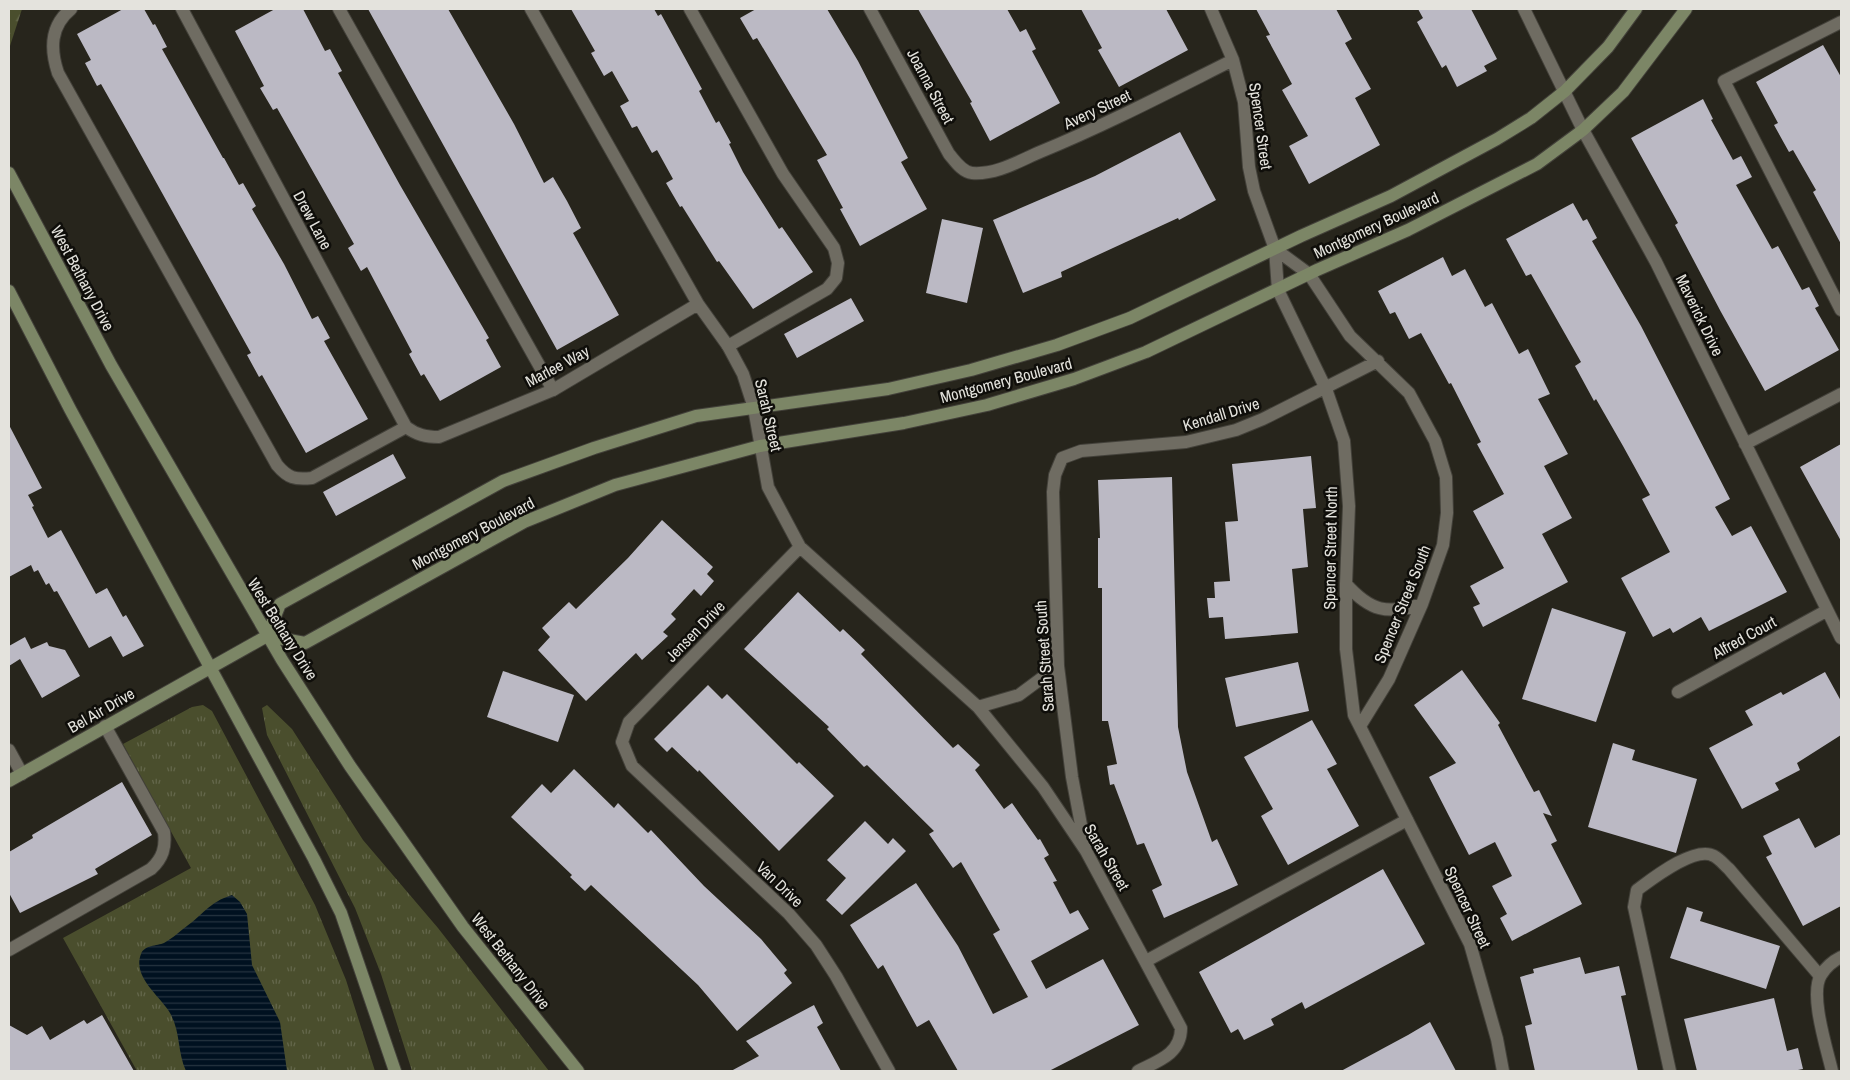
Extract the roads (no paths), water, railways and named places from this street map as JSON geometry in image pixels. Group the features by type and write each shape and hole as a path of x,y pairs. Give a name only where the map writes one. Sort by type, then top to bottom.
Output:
{"street":[{"path":"71,9 62,16 55,28 53,58 58,73 277,466 287,476 299,480 312,478 406,427"},
{"name":"Drew Lane","path":"182,9 406,427"},
{"path":"340,9 553,390"},
{"name":"Sarah Street","path":"531,9 698,304 728,346 743,374 754,408 768,487 800,547 978,707 1043,787 1086,851 1181,1028 1181,1039 1177,1047 1138,1071"},
{"path":"690,9 783,174 834,248 838,263 836,278 827,288 728,346"},
{"name":"Joanna Street","path":"870,9 949,154 958,166 969,173"},
{"name":"Spencer Street","path":"1211,9 1233,60 1244,102 1249,167 1254,191 1276,249"},
{"name":"Maverick Drive","path":"1524,9 1583,130 1656,262 1826,611 1841,638"},
{"name":"Montgomery Boulevard","path":"1636,9 1608,47 1565,91 1531,118 1497,139 1392,196 1130,318 1057,345 971,370 888,389 696,416 594,448 502,482 280,604 267,636 305,643 524,522 615,485 760,446 904,423 987,405 1074,379 1144,353 1309,274 1408,230 1537,164 1583,130 1623,92 1686,9"},
{"path":"1841,22 1724,82 1841,310"},
{"name":"Avery Street","path":"969,173 986,172 1005,167 1092,131 1233,60"},
{"name":"West Bethany Drive","path":"9,173 111,365 267,636 350,766 463,927 578,1071"},
{"name":"Spencer Street South","path":"1276,249 1309,274 1350,336 1409,392 1435,441 1446,477 1447,513 1444,545 1422,604 1388,679 1360,726"},
{"name":"Spencer Street North","path":"1276,249 1278,290 1326,389 1344,441 1349,506 1346,649 1354,715 1407,820"},
{"path":"9,291 70,409 314,858 340,913 395,1071"},
{"name":"Marlee Way","path":"406,427 424,437 439,437 553,390 698,304"},
{"name":"Kendall Drive","path":"1062,458 1081,451 1186,442 1212,437 1262,419 1326,389 1378,361"},
{"path":"1745,444 1841,394"},
{"name":"Sarah Street South","path":"1062,458 1055,475 1053,492 1058,666 1072,777 1086,851"},
{"name":"Jensen Drive","path":"622,742 629,722 800,547"},
{"path":"1346,584 1360,600 1380,610 1401,611 1422,604"},
{"name":"Alfred Court","path":"1678,692 1826,611"},
{"path":"210,667 267,636"},
{"path":"978,707 1019,695 1058,666"},
{"name":"Bel Air Drive","path":"9,781 210,667"},
{"path":"9,950 151,869 164,852 166,842 164,832 105,726"},
{"name":"Van Drive","path":"622,742 632,766 789,914 816,945 836,976 889,1071"},
{"path":"9,750 22,774"},
{"path":"1146,961 1407,820"},
{"name":"Spencer Street","path":"1407,820 1470,944 1497,1039 1503,1071"},
{"path":"1670,1071 1634,907 1637,890 1663,871 1697,854 1713,855 1729,869 1820,976"},
{"path":"1832,1071 1819,1015 1817,992 1820,976 1833,962 1841,957"}],"water":[{"path":"232,895 240,902 247,914 252,965 280,1022 287,1071 186,1071 181,1056 178,1035 170,1013 148,986 140,971 139,962 141,954 145,949 164,943 190,924 211,905"}]}
